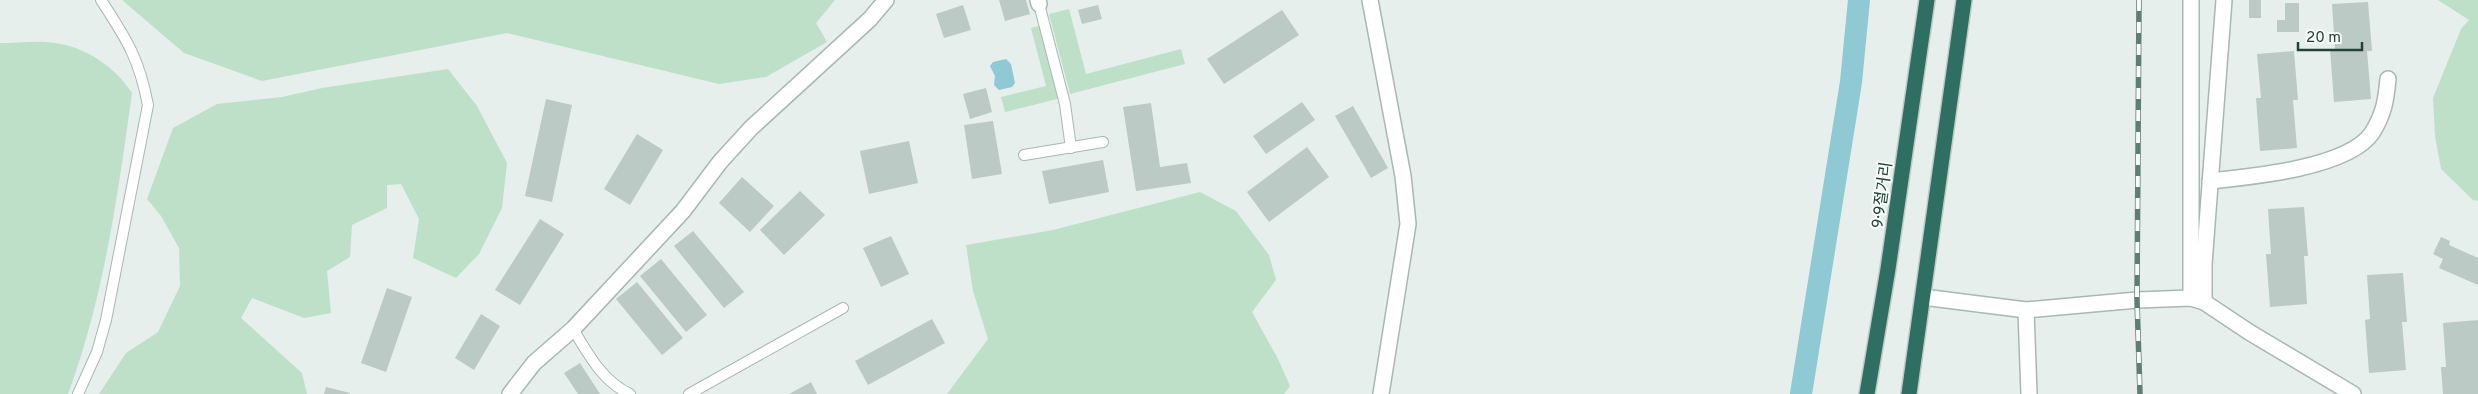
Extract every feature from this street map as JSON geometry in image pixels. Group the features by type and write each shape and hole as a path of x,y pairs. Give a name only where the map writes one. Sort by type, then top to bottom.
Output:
{"highway":[{"name":"9·9절거리","path":"1867,394 1888,269 1927,0"},
{"path":"1909,394 1964,0"}],"street":[{"path":"510,394 534,363 573,329 683,211 720,162 751,128 870,19 886,0"},
{"path":"1370,0 1403,176 1408,224 1381,394"},
{"path":"2191,0 2197,300"},
{"path":"2197,300 2204,264 2224,0"},
{"path":"2210,181 2260,176 2308,167 2348,151 2371,134 2386,105 2388,79"},
{"path":"1923,297 2026,310 2137,300 2197,300 2353,394"},
{"path":"2026,310 2029,394"}],"lane":[{"path":"78,394 97,352 106,320 148,105 142,73 130,44 101,0"},
{"path":"1039,2 1065,104 1071,148"},
{"path":"1024,155 1103,142"},
{"path":"689,394 843,308"},
{"path":"573,329 587,353 607,379 630,394"}],"green space":[{"path":"122,0 835,0 816,23 827,42 766,77 719,84 507,33 262,81 184,53"},
{"path":"2438,0 2478,0 2478,201 2473,200 2441,169 2435,136 2433,98 2461,29 2469,20"},
{"path":"1069,9 1086,74 1181,49 1185,64 1070,94 1049,14"},
{"path":"1042,25 1061,98 1005,112 1001,97 1046,86 1031,28"},
{"path":"48,42 78,49 108,67 132,93 115,207 100,283 81,357 68,394 0,394 0,43"},
{"path":"448,69 477,106 507,163 502,208 479,254 456,278 413,258 419,219 401,184 387,185 387,208 352,225 350,257 327,271 331,313 304,318 252,298 241,318 302,373 307,394 99,394 126,353 158,332 180,286 179,248 161,216 147,199 173,128 217,104 282,97 322,88"},
{"path":"1200,192 1236,211 1269,255 1276,280 1252,312 1278,359 1290,386 1284,394 947,394 988,339 973,291 966,245 1053,230"}],"water":[{"path":"1006,59 1011,64 1015,83 1012,87 999,90 994,85 995,76 990,66 993,62"}],"building":[{"path":"999,0 1026,0 1030,14 1005,21"},
{"path":"2249,0 2261,0 2261,18 2249,18"},
{"path":"2368,2 2372,51 2367,51 2371,99 2334,102 2330,49 2335,49 2332,4"},
{"path":"2285,3 2299,3 2299,32 2277,32 2277,20 2285,20"},
{"path":"963,5 971,30 944,38 936,14"},
{"path":"1098,5 1102,19 1082,24 1078,10"},
{"path":"1282,10 1299,35 1224,84 1207,59"},
{"path":"2294,51 2298,100 2293,100 2297,148 2260,151 2256,98 2261,98 2257,54"},
{"path":"986,88 992,112 970,119 963,94"},
{"path":"546,99 572,105 552,202 525,196"},
{"path":"1302,102 1315,120 1266,154 1253,136"},
{"path":"1151,103 1160,167 1187,163 1191,183 1136,191 1123,107"},
{"path":"1353,106 1388,168 1371,178 1335,116"},
{"path":"993,121 1002,174 972,179 964,125"},
{"path":"637,134 663,150 630,205 604,189"},
{"path":"909,141 918,183 869,194 860,151"},
{"path":"1307,147 1329,177 1269,222 1247,192"},
{"path":"1103,160 1109,192 1049,204 1042,171"},
{"path":"742,177 774,206 750,232 719,203"},
{"path":"800,191 825,215 784,255 760,230"},
{"path":"2304,207 2308,256 2304,256 2307,304 2270,307 2266,254 2271,254 2268,209"},
{"path":"540,219 564,234 520,305 495,290"},
{"path":"693,231 744,292 724,308 674,246"},
{"path":"891,236 909,274 881,287 863,248"},
{"path":"2441,237 2450,241 2449,245 2478,258 2478,285 2439,268 2443,259 2433,254"},
{"path":"661,259 707,315 686,332 640,276"},
{"path":"2403,273 2407,322 2402,322 2406,370 2369,373 2365,320 2370,319 2367,275"},
{"path":"637,282 683,338 662,355 616,299"},
{"path":"387,288 412,297 386,372 361,363"},
{"path":"481,314 500,326 474,370 455,358"},
{"path":"932,319 945,343 868,385 855,361"},
{"path":"2478,320 2478,394 2443,394 2441,367 2446,367 2443,323"},
{"path":"580,363 600,394 578,394 564,373"},
{"path":"811,382 817,394 789,394"},
{"path":"326,387 350,393 350,394 324,394"}],"waterway":[{"path":"1801,394 1851,82 1859,0"}],"railway":[{"path":"2139,0 2137,300 2140,394"}]}
